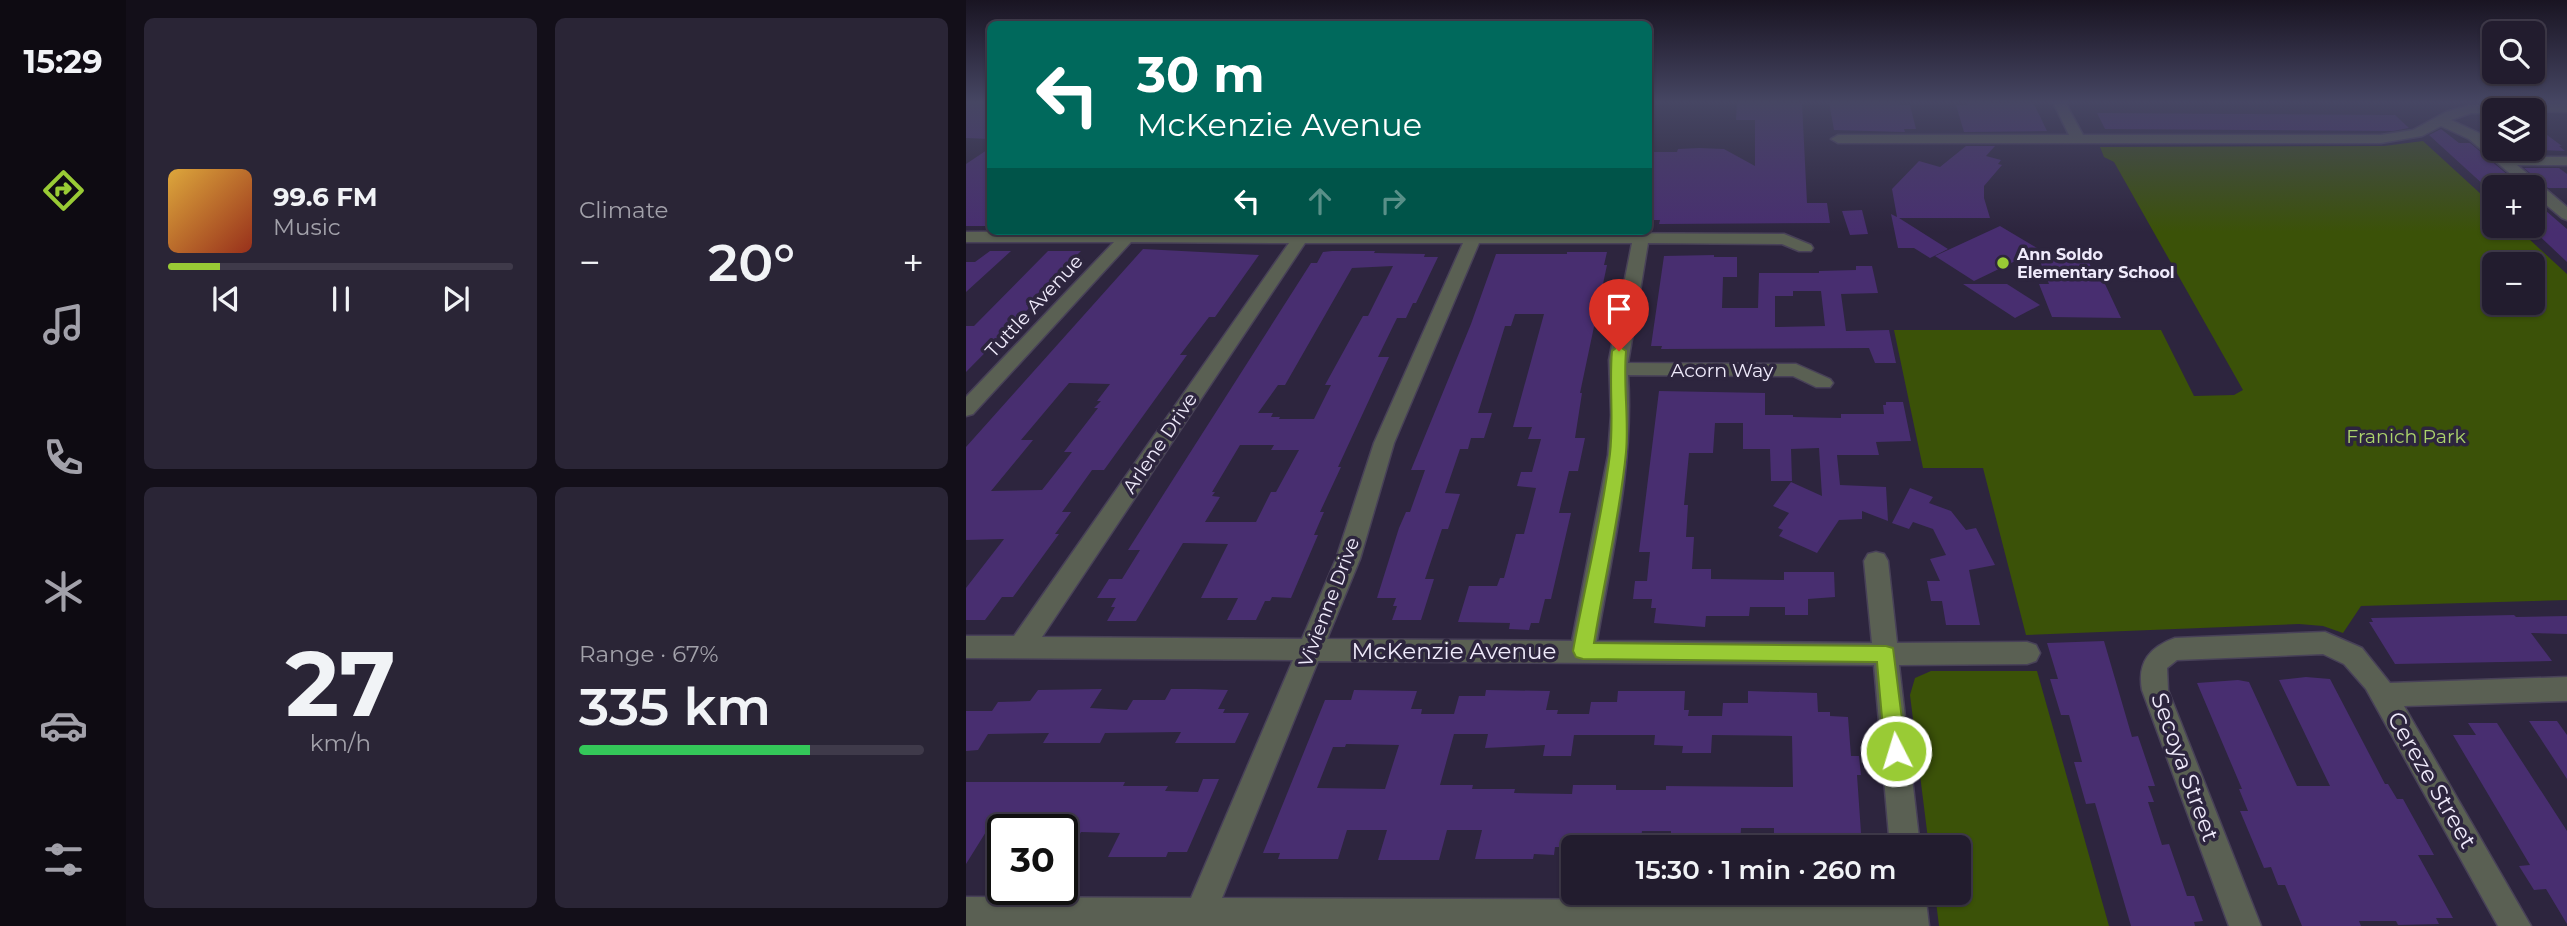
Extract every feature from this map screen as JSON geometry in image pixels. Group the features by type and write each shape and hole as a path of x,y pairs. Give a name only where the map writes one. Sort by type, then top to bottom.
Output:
{"street":[{"path":"2503,161 2567,215"},
{"path":"2545,161 2567,161"},
{"path":"966,237 1075,235"},
{"name":"Tuttle Avenue","path":"966,409 1128,235"},
{"path":"1172,235 1300,238 1784,239 1805,248"},
{"name":"Arlene Drive","path":"1021,647 1300,238"},
{"name":"Vivienne Drive","path":"1200,919 1348,559 1376,462 1473,238"},
{"path":"1583,651 1618,455 1621,415 1618,369 1641,239"},
{"name":"Acorn Way","path":"1618,369 1796,370 1823,383"},
{"path":"1876,561 1904,835"},
{"name":"Secoya Street","path":"2245,926 2155,690 2153,669 2158,658 2182,647 2325,643 2335,646"},
{"name":"Cereze Street","path":"2335,646 2360,662 2384,695 2515,926"},
{"name":"McKenzie Avenue","path":"966,647 2027,653"},
{"path":"2384,695 2567,689"},
{"path":"966,913 1200,919 1563,922 1912,912"}],"green space":[{"name":"Franich Park","path":"2428,145 2482,195 2482,238 2528,238 2543,252 2482,252 2482,315 2545,315 2545,254 2567,274 2567,600 2361,606 2343,633 2323,626 2299,624 2026,635 1983,468 1923,468 1894,330 2161,330 2194,396 2234,395 2243,390 2114,162 2104,157 2100,147"},
{"path":"1931,671 2037,671 2109,926 1939,926 1936,905 1971,905 1971,835 1928,835 1910,695 1915,678"}],"building":[{"path":"1755,145 1804,145 1807,203 1827,203 1830,223 1659,224 1660,220 1652,220 1652,152 1724,149 1755,166"},
{"path":"2440,145 2473,145 2482,153 2482,161 2491,161 2508,175 2482,175 2482,183"},
{"path":"2545,145 2561,145 2565,151 2545,150"},
{"path":"1966,146 1995,146 1986,156 2001,160 1998,164 2002,165 1984,186 1984,198 1990,218 1899,218 1948,249 1930,258 1914,248 1898,248 1891,214 1897,217 1892,189 1919,161 1940,167"},
{"path":"987,150 987,226 966,226 966,164"},
{"path":"2524,168 2559,168 2567,174 2567,188 2548,188 2545,186 2545,175 2532,175"},
{"path":"1862,210 1868,234 1850,235 1842,211"},
{"path":"2545,210 2567,229 2567,262 2542,238 2545,238"},
{"path":"2000,226 2037,248 2054,254 2078,254 2080,258 2087,258 2092,269 2102,269 2109,284 2105,284 2121,318 2052,317 2039,284 2049,284 2036,251 1974,281 1935,256"},
{"path":"1143,249 1259,255 1215,317 1209,317 1180,355 1187,355 1104,470 1092,470 1062,512 1071,512 1055,534 1059,534 1013,597 1002,597 985,620 966,620 966,588 1004,539 966,540 966,447","holes":["1069,383 1110,384 1097,401 1101,401 1094,408 1098,408 1064,452 1072,452 1042,490 991,491 1033,440 1021,440"]},
{"path":"990,251 1011,251 966,292 966,262 975,262"},
{"path":"1048,251 1081,251 1026,305 1032,305 966,372 966,326 974,326"},
{"path":"1375,251 1374,253 1425,254 1424,257 1438,257 1416,303 1413,303 1406,318 1397,318 1378,357 1389,357 1338,467 1341,467 1320,512 1324,512 1314,535 1318,535 1291,598 1272,597 1270,601 1265,601 1256,620 1227,620 1238,598 1201,598 1228,544 1183,543 1136,621 1107,621 1115,607 1111,607 1116,598 1097,598 1109,579 1122,579 1140,550 1128,550 1311,263 1317,263 1323,252","holes":["1393,266 1368,316 1363,316 1325,385 1331,385 1314,419 1279,419 1280,417 1271,417 1273,413 1258,413 1278,385 1285,385 1352,268","1240,445 1274,445 1271,450 1299,450 1276,492 1271,492 1256,522 1205,522 1220,497 1212,496 1215,492 1212,492"]},
{"path":"1607,252 1604,265 1607,265 1580,393 1575,438 1585,438 1578,471 1569,471 1559,513 1571,513 1551,599 1545,599 1539,623 1531,623 1529,630 1509,629 1510,623 1458,622 1469,586 1497,586 1500,578 1504,578 1516,534 1524,534 1536,488 1517,486 1521,472 1532,472 1541,439 1528,439 1532,427 1513,427 1544,314 1515,314 1511,326 1505,326 1478,413 1492,413 1484,438 1471,438 1468,449 1460,449 1445,493 1460,494 1448,529 1442,529 1425,579 1434,579 1421,620 1392,620 1397,606 1393,606 1396,598 1377,598 1399,528 1406,512 1410,512 1425,470 1411,470 1471,324 1496,254"},
{"path":"1664,256 1737,257 1737,277 1723,277 1722,308 1758,308 1759,273 1819,273 1872,266 1878,293 1841,294 1846,331 1889,330 1896,363 1875,363 1869,348 1661,349 1662,346 1651,346","holes":["1793,291 1821,291 1825,326 1775,327 1775,296 1793,296"]},
{"path":"1963,284 2007,284 2040,305 2015,318"},
{"path":"1659,391 1765,393 1765,415 1793,417 1841,418 1841,414 1884,414 1883,405 1886,405 1886,402 1903,402 1911,441 1876,442 1879,455 1837,455 1840,485 1886,487 1888,521 1862,511 1862,519 1839,520 1817,553 1779,536 1783,530 1778,528 1789,513 1773,506 1791,482 1822,496 1819,448 1791,449 1792,481 1771,481 1770,449 1743,449 1743,423 1715,423 1713,453 1689,453 1684,505 1688,505 1686,537 1694,537 1692,569 1711,569 1711,579 1784,580 1784,572 1834,572 1835,597 1808,599 1808,615 1785,615 1785,607 1750,607 1749,616 1706,616 1705,627 1654,623 1656,608 1651,608 1652,599 1633,599 1635,581 1647,581 1650,552 1639,552"},
{"path":"1910,488 1933,497 1929,503 1951,511 1966,530 1976,528 1995,565 1969,570 1980,625 1946,625 1942,601 1931,601 1927,581 1940,581 1930,559 1946,555 1933,529 1913,522 1909,529 1892,523"},
{"path":"2567,616 2567,634 2531,633 2552,661 2395,664 2369,622 2373,622 2371,618"},
{"path":"2104,641 2132,737 2138,736 2155,786 2148,786 2154,802 2148,802 2162,845 2169,844 2187,896 2194,896 2203,921 2194,922 2195,926 2131,926 2095,803 2086,804 2074,762 2082,762 2069,715 2061,715 2050,679 2058,679 2047,643"},
{"path":"2306,677 2330,679 2385,784 2388,784 2397,799 2403,799 2434,855 2418,855 2453,918 2436,918 2439,924 2398,925 2396,921 2359,921 2361,926 2302,926 2285,885 2278,885 2271,867 2264,868 2240,811 2248,811 2239,789 2242,789 2197,683 2238,680 2249,682 2297,786 2330,786 2279,680"},
{"path":"1102,689 1090,708 1127,710 1133,700 1165,700 1171,689 1197,689 1228,690 1218,709 1225,709 1223,713 1249,713 1235,743 1175,743 1181,732 1105,733 1100,743 1043,743 1049,733 988,734 978,750 966,751 966,711 992,711 998,702 1030,701 1038,690"},
{"path":"1354,690 1417,691 1411,709 1422,709 1421,714 1454,714 1459,696 1485,696 1486,690 1550,691 1546,710 1558,710 1557,714 1589,714 1591,702 1617,702 1618,691 1685,691 1684,710 1689,710 1688,716 1722,716 1723,703 1748,703 1748,691 1817,693 1818,712 1848,717 1851,756 1859,756 1861,775 1857,775 1861,835 1774,835 1774,828 1741,828 1741,835 1671,835 1671,831 1642,831 1642,835 1561,835 1561,847 1555,847 1554,855 1534,854 1533,859 1475,859 1482,830 1447,830 1439,860 1378,860 1387,830 1347,830 1338,859 1278,859 1280,853 1263,853 1325,700 1351,700","holes":["1454,734 1488,734 1485,748 1545,745 1543,756 1571,756 1574,735 1655,735 1654,745 1683,746 1682,753 1711,753 1712,735 1792,736 1793,787 1666,786 1666,790 1616,790 1616,785 1573,785 1572,794 1514,793 1515,789 1472,789 1473,785 1440,785","1346,744 1399,745 1385,789 1317,788 1333,747 1345,747"]},
{"path":"2529,721 2557,721 2567,735 2567,779"},
{"path":"2468,723 2497,723 2567,831 2567,924 2546,889 2534,890 2519,866 2530,865 2453,735 2476,735"},
{"path":"1203,779 1219,779 1187,852 1168,852 1166,857 1108,857 1120,833 1081,832 1078,837 1078,814 987,814 987,830 966,864 966,782 1125,782 1123,786 1168,786 1165,791 1198,792"}],"place":[{"name":"Ann Soldo Elementary School","path":"2003,263"}],"route":[{"path":"1619,351 1621,415 1618,455 1583,651 1886,654 1896,751"}]}
